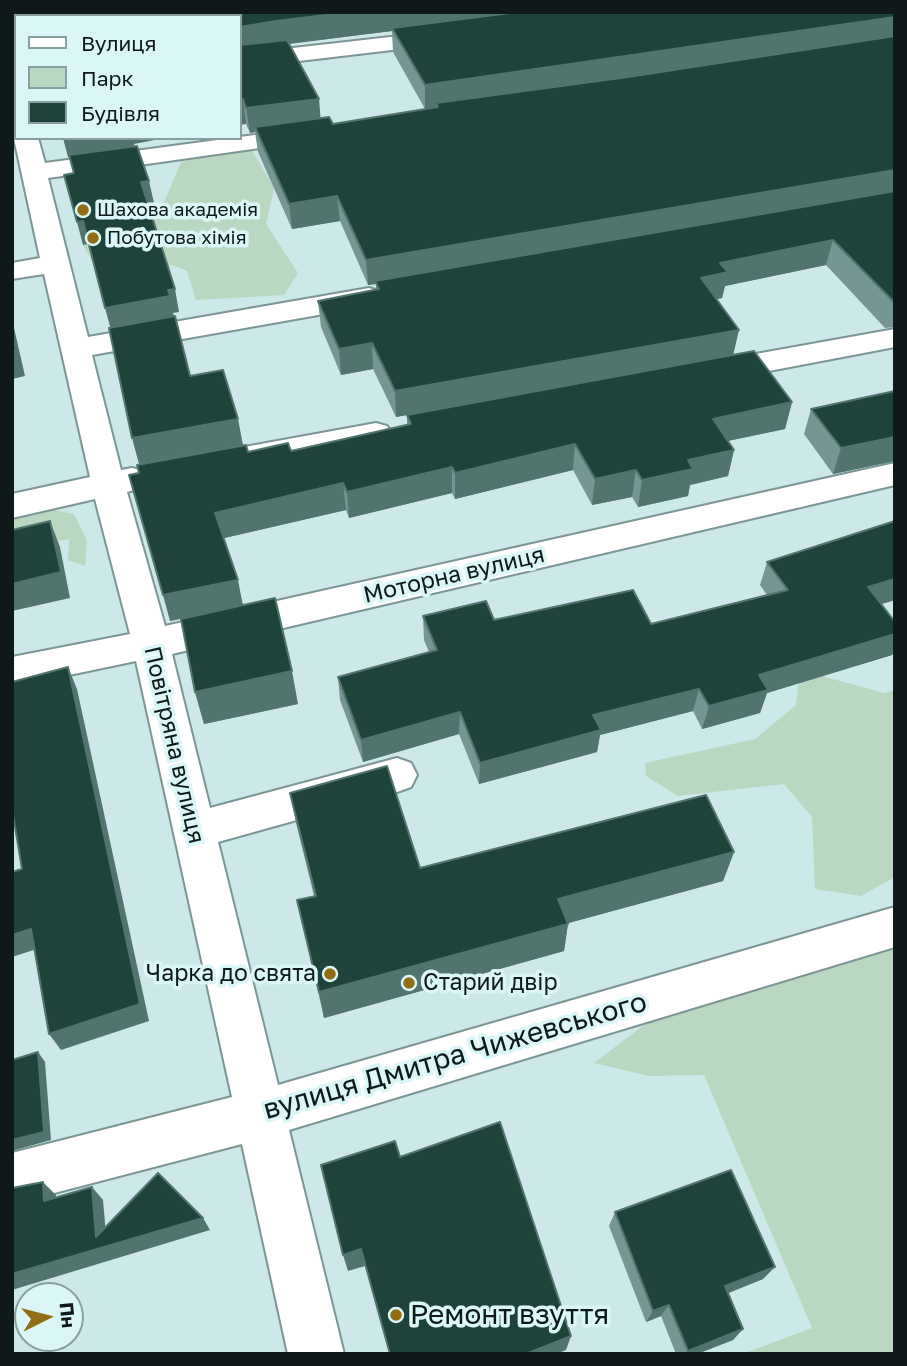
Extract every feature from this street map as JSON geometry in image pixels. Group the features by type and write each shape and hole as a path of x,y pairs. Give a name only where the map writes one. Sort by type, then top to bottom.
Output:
{"street":[{"path":"242,61 463,35"},
{"path":"242,138 336,131"},
{"path":"31,155 222,140"},
{"name":"Повітряна вулиця","path":"31,155 108,484 151,644 316,1354"},
{"path":"12,271 58,263"},
{"path":"78,348 402,292"},
{"path":"676,379 895,338"},
{"path":"211,465 402,429"},
{"name":"Моторна вулиця","path":"12,672 151,644 895,474"},
{"path":"12,506 156,475"},
{"path":"194,830 397,775"},
{"name":"вулиця Дмитра Чижевського","path":"12,1178 261,1114 895,927"}],"green space":[{"path":"243,147 251,149 272,184 274,189 266,224 298,273 284,295 196,300 187,271 172,265 107,277 99,273 83,245 129,245 165,200 181,162"},
{"path":"45,508 74,514 87,540 85,566 68,560 69,539 12,549 12,520"},
{"path":"800,670 884,693 895,690 895,877 861,896 815,889 812,817 784,784 678,796 646,776 645,763 755,739 796,705"},
{"path":"895,927 895,1354 742,1354 812,1328 704,1075 649,1076 594,1063 682,996"}],"building":[{"path":"351,12 242,27 242,14 76,14"},
{"path":"518,12 895,12 895,17 425,85 392,28"},
{"path":"895,36 895,170 366,260 337,196 289,204 255,127 329,117 333,124 438,107 436,103"},
{"path":"287,40 319,99 246,108 242,99 242,45"},
{"path":"137,146 149,181 141,182 175,289 168,290 170,296 105,308 83,221 77,222 64,175 74,173 69,155"},
{"path":"895,191 895,302 833,240 720,263 728,272 701,278 739,330 395,391 372,343 339,349 318,301 379,289 375,281"},
{"path":"175,316 190,376 223,370 238,419 132,438 109,328"},
{"path":"12,332 16,350 12,351"},
{"path":"754,351 792,402 713,419 734,450 688,460 693,469 642,480 636,470 595,479 575,444 455,473 452,467 347,492 343,483 215,513 238,580 163,595 129,475 139,473 137,465 246,445 248,452 288,443 291,451 411,424 407,415"},
{"path":"895,391 895,437 841,448 811,409"},
{"path":"50,521 61,572 12,584 12,530"},
{"path":"895,521 895,579 868,587 895,622 895,634 759,675 768,690 709,706 699,689 593,715 601,730 480,763 460,712 361,740 338,677 437,650 423,616 486,601 494,620 633,590 651,624 788,590 767,562"},
{"path":"275,598 292,671 195,692 181,619"},
{"path":"68,667 140,1004 49,1034 31,929 12,935 12,872 22,869 12,808 12,682"},
{"path":"387,766 420,868 706,795 734,852 558,899 568,924 319,992 297,900 316,896 290,793"},
{"path":"38,1052 44,1132 12,1140 12,1060"},
{"path":"500,1122 571,1336 526,1354 390,1354 361,1249 343,1255 321,1165 395,1141 400,1157"},
{"path":"731,1170 775,1267 725,1286 743,1329 688,1351 669,1305 653,1311 615,1212"},
{"path":"158,1173 203,1218 12,1274 12,1188 43,1182 44,1201 92,1187 96,1237"}],"place":[{"name":"Шахова академія","path":"83,210"},
{"name":"Побутова хімія","path":"93,238"},
{"name":"Чарка до свята","path":"330,974"},
{"name":"Старий двір","path":"409,983"},
{"name":"Ремонт взуття","path":"396,1315"}]}
